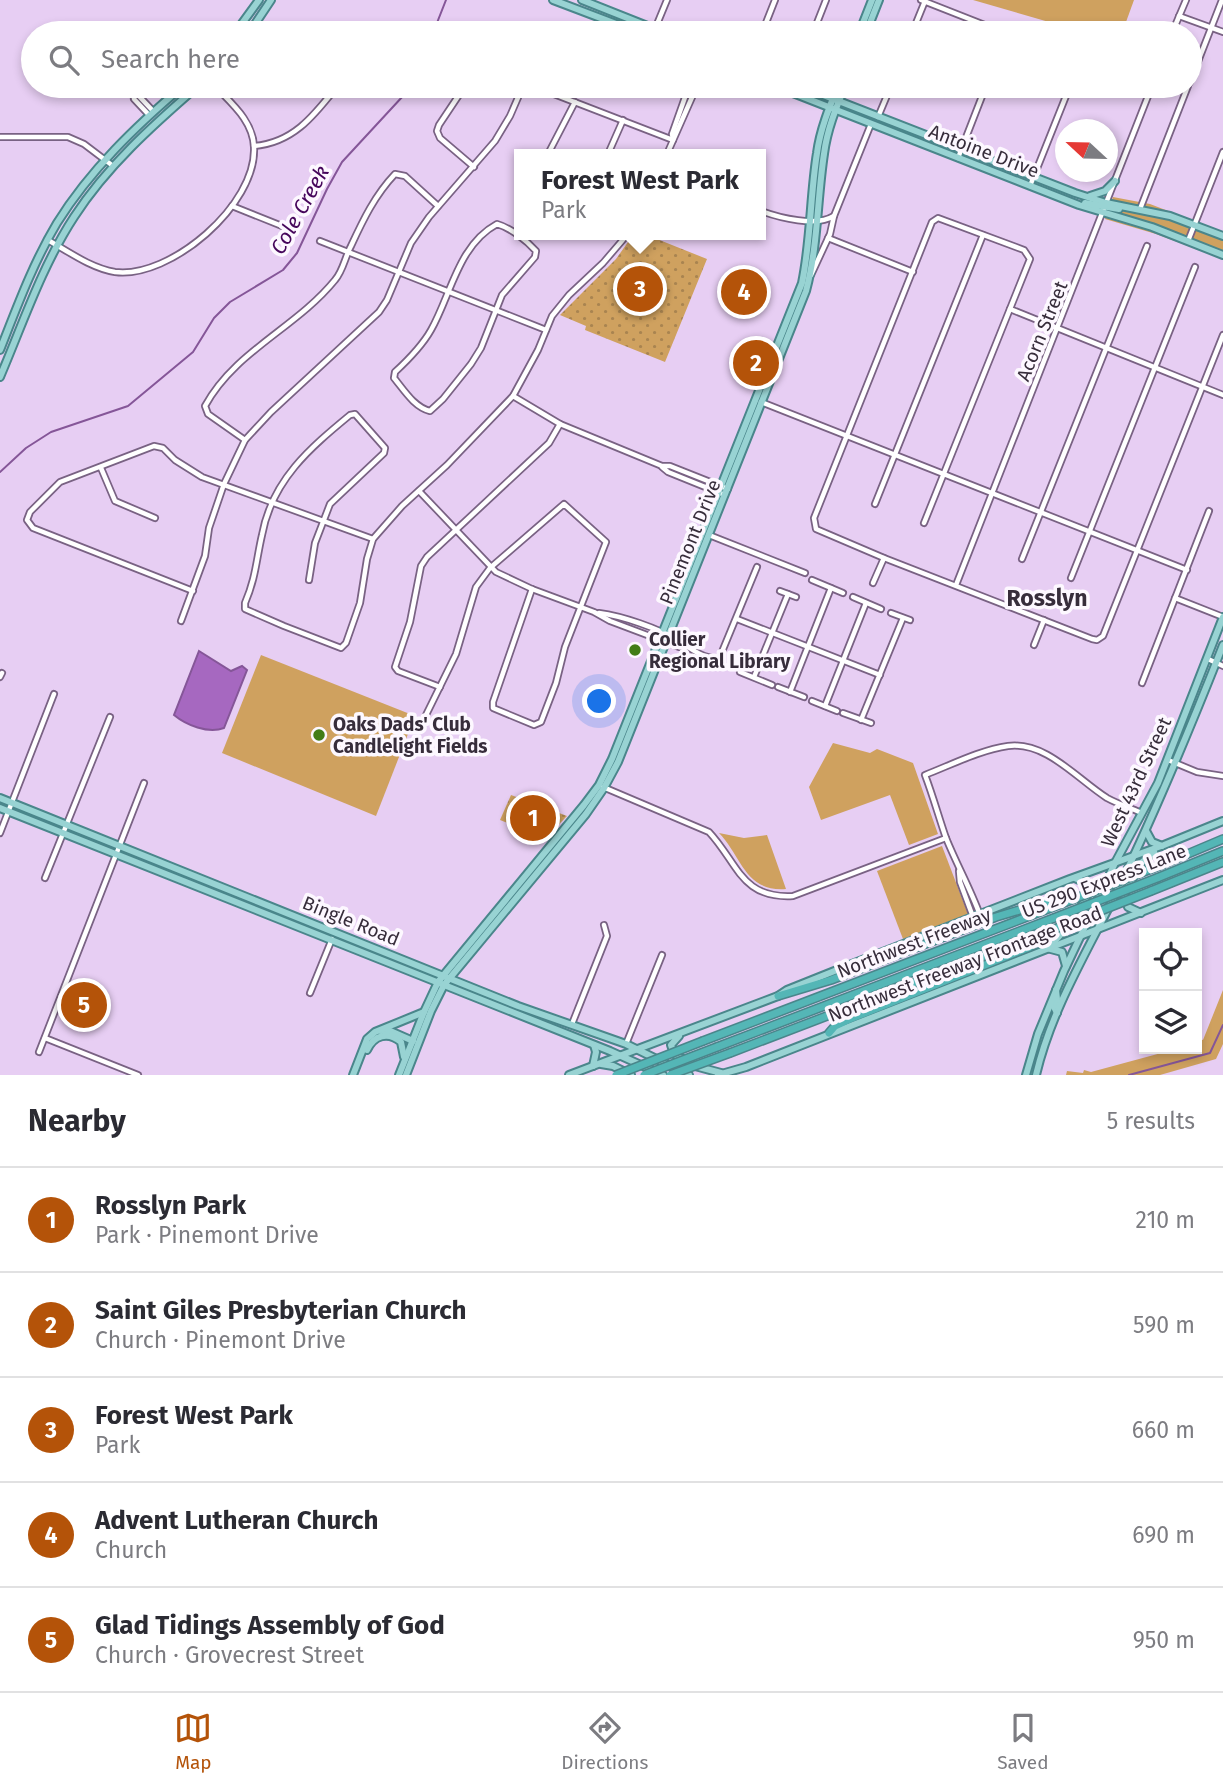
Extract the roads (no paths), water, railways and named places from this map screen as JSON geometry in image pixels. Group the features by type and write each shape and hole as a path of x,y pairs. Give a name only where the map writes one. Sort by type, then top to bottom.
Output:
{"highway":[{"name":"Northwest Freeway","path":"615,1075 1223,839"},
{"name":"US 290 Express Lane","path":"644,1075 1223,851"},
{"name":"Northwest Freeway","path":"670,1075 1223,862"},
{"path":"778,996 831,980 996,917 1043,903 1061,904"},
{"path":"829,1034 835,1026 850,1019 1030,947 1043,933"}],"main road":[{"path":"245,21 259,0"},
{"path":"257,21 271,0"},
{"path":"553,0 609,21"},
{"path":"864,21 872,0"},
{"path":"871,21 879,0"},
{"path":"585,12 585,1 631,21"},
{"path":"1,346 48,240 77,194 106,159 169,98"},
{"path":"0,377 57,246 75,216 113,166 184,98"},
{"name":"Antoine Drive","path":"814,98 878,117 962,148 1088,197 1104,208"},
{"name":"Antoine Drive","path":"823,98 871,124 1030,186 1073,202 1104,208 1223,255"},
{"name":"Pinemont Drive","path":"834,104 835,98"},
{"name":"Pinemont Drive","path":"805,283 810,276 820,136 838,98"},
{"path":"151,113 158,121"},
{"path":"902,136 906,128"},
{"path":"1088,197 1105,191 1114,182"},
{"path":"1104,208 1119,209 1125,206 1140,209 1223,236"},
{"name":"Pinemont Drive","path":"415,1042 424,1012 446,976 602,787 665,638 805,283 814,221"},
{"path":"22,294 33,298"},
{"name":"Pinemont Drive","path":"693,566 709,535 723,491"},
{"name":"West 43rd Street","path":"1026,1075 1056,988 1115,863 1168,760 1223,617"},
{"name":"West 43rd Street","path":"1036,1075 1040,1056 1057,1013 1159,803 1219,664 1223,645"},
{"name":"Bingle Road","path":"0,798 518,1006 639,1049 689,1075"},
{"path":"1142,813 1151,813 1159,803"},
{"name":"Bingle Road","path":"0,808 620,1055 663,1075"},
{"name":"Northwest Freeway Frontage Road","path":"569,1075 1223,821"},
{"path":"1146,831 1152,842 1164,845"},
{"path":"1141,913 1128,907 1124,895 1145,858 1164,845"},
{"path":"1074,878 1087,884 1089,892 1074,920 1048,947 1062,952 1065,968 1074,975"},
{"name":"Northwest Freeway Frontage Road","path":"724,1074 1223,880"},
{"path":"225,898 229,890"},
{"path":"378,959 382,950"},
{"name":"Pinemont Drive","path":"399,1075 407,1063 441,984"},
{"path":"1056,988 1057,999 1054,1007 1057,1013"},
{"path":"516,1014 518,1006"},
{"path":"355,1075 367,1039 375,1032 424,1012"},
{"path":"375,1032 388,1030 415,1042"},
{"path":"686,1031 671,1045 674,1054 695,1066 724,1074"},
{"path":"355,1075 370,1044 383,1035 392,1036 401,1042 413,1075"},
{"path":"594,1045 596,1065 613,1066 631,1075"},
{"path":"1032,1052 1040,1056"},
{"name":"Pinemont Drive","path":"406,1075 407,1063"}],"street":[{"path":"658,21 667,0"},
{"path":"767,21 775,0"},
{"path":"818,21 826,0"},
{"path":"916,21 924,0 975,21"},
{"path":"1177,21 1186,0"},
{"path":"1202,50 1222,0"},
{"path":"1179,16 1194,21"},
{"path":"1202,24 1223,32"},
{"path":"137,98 151,113"},
{"path":"48,240 97,267 117,272 142,271 192,247 216,228 246,182 254,146 249,127 240,111 227,98"},
{"path":"254,146 270,145 289,136 304,124 327,98"},
{"path":"457,98 437,131 440,138 474,167"},
{"path":"181,621 205,556 208,528 224,484 245,440 271,412 368,325 387,300 411,243 438,206 495,141 518,98"},
{"path":"564,98 673,141"},
{"path":"673,141 672,134 685,98"},
{"path":"669,149 692,98"},
{"path":"878,117 886,98"},
{"path":"958,158 981,98"},
{"path":"1030,186 1065,98"},
{"name":"Acorn Street","path":"1118,173 1147,98"},
{"path":"1140,209 1184,98"},
{"path":"551,149 575,102"},
{"path":"610,149 623,120"},
{"path":"810,276 828,238 834,216 871,124"},
{"path":"0,137 68,137 84,144 113,166"},
{"path":"1188,241 1223,152"},
{"path":"245,440 208,414 205,406 210,397 249,352 282,330 338,277 366,214 395,174 405,176 438,206"},
{"name":"Acorn Street","path":"956,585 1115,182"},
{"path":"232,206 292,230"},
{"path":"766,213 814,221 826,221 834,216"},
{"path":"924,523 1030,259 1024,250 938,218 932,222 814,523 816,528 884,558 1097,639 1106,631 1223,335"},
{"path":"514,233 498,224 489,228 460,265 431,330 395,372 394,378 424,410 430,411 443,399 471,364 507,287 535,257 536,251 523,240"},
{"path":"875,504 983,235"},
{"path":"828,238 913,272"},
{"path":"309,580 315,543 330,504 384,453 385,448 355,414 350,415 295,465 285,477 262,534 257,569 245,609 341,648 346,643 360,603 373,539 384,525 479,434 513,396 527,373 552,316 623,240"},
{"path":"320,241 546,330"},
{"path":"1022,559 1147,246"},
{"path":"1071,578 1195,267"},
{"path":"1010,309 1223,395"},
{"path":"1,346 12,348"},
{"path":"513,396 560,424 662,466 670,466 723,491"},
{"path":"759,401 1187,570"},
{"path":"440,687 398,671 395,662 411,622 421,566 427,557 548,443 560,424"},
{"path":"193,591 33,528 27,520 30,512 60,482 154,446 163,448 189,471 373,539"},
{"path":"662,466 668,472 685,479 723,491"},
{"path":"101,468 115,501 155,518"},
{"path":"685,479 687,473"},
{"path":"419,491 490,568 532,589 580,606 610,621 681,642 685,647 719,659 757,567"},
{"path":"425,717 456,654 476,587 490,568 561,505 568,506 606,542 580,606 541,722 534,725 493,708 532,589"},
{"path":"1142,684 1209,511"},
{"path":"709,535 805,573"},
{"path":"873,583 884,558"},
{"path":"812,580 843,593"},
{"path":"790,692 831,588"},
{"path":"780,591 796,597"},
{"path":"754,677 788,594"},
{"path":"853,597 880,609"},
{"path":"1175,598 1223,617"},
{"path":"825,706 866,603"},
{"path":"891,613 910,620"},
{"path":"861,720 903,618"},
{"path":"737,619 880,675"},
{"path":"1034,645 1044,621"},
{"path":"1208,659 1219,664"},
{"path":"740,672 772,685"},
{"path":"778,687 804,697"},
{"path":"0,833 54,694"},
{"path":"812,701 871,723"},
{"path":"46,878 110,717"},
{"path":"976,916 967,880 958,867 946,838 925,775 989,751 1017,746 1036,750 1051,758 1105,796 1142,813"},
{"path":"1168,760 1197,772 1223,776"},
{"path":"39,1052 144,783"},
{"path":"602,787 709,832 747,883 761,893 778,896 793,895 823,885 946,838"},
{"path":"572,1024 607,936 604,925"},
{"path":"310,993 335,932"},
{"path":"626,1044 662,956"},
{"path":"45,1038 138,1075"}],"waterway":[{"name":"Cole Creek","path":"438,21 446,0"},
{"name":"Cole Creek","path":"0,472 26,448 51,432 128,406 193,352 214,318 230,302 283,270 297,253 342,162 401,98"},
{"path":"1129,1075 1210,1053 1223,1025"}],"place":[{"name":"Forest West Park","path":"640,289"},
{"name":"Advent Lutheran Church","path":"744,292"},
{"name":"Saint Giles Presbyterian Church","path":"756,363"},
{"name":"Collier Regional Library","path":"635,650"},
{"name":"Oaks Dads' Club Candlelight Fields","path":"319,735"},
{"name":"Rosslyn Park","path":"533,818"},
{"name":"Glad Tidings Assembly of God","path":"84,1005"}],"district":[{"name":"Rosslyn","path":"1047,598"}]}
